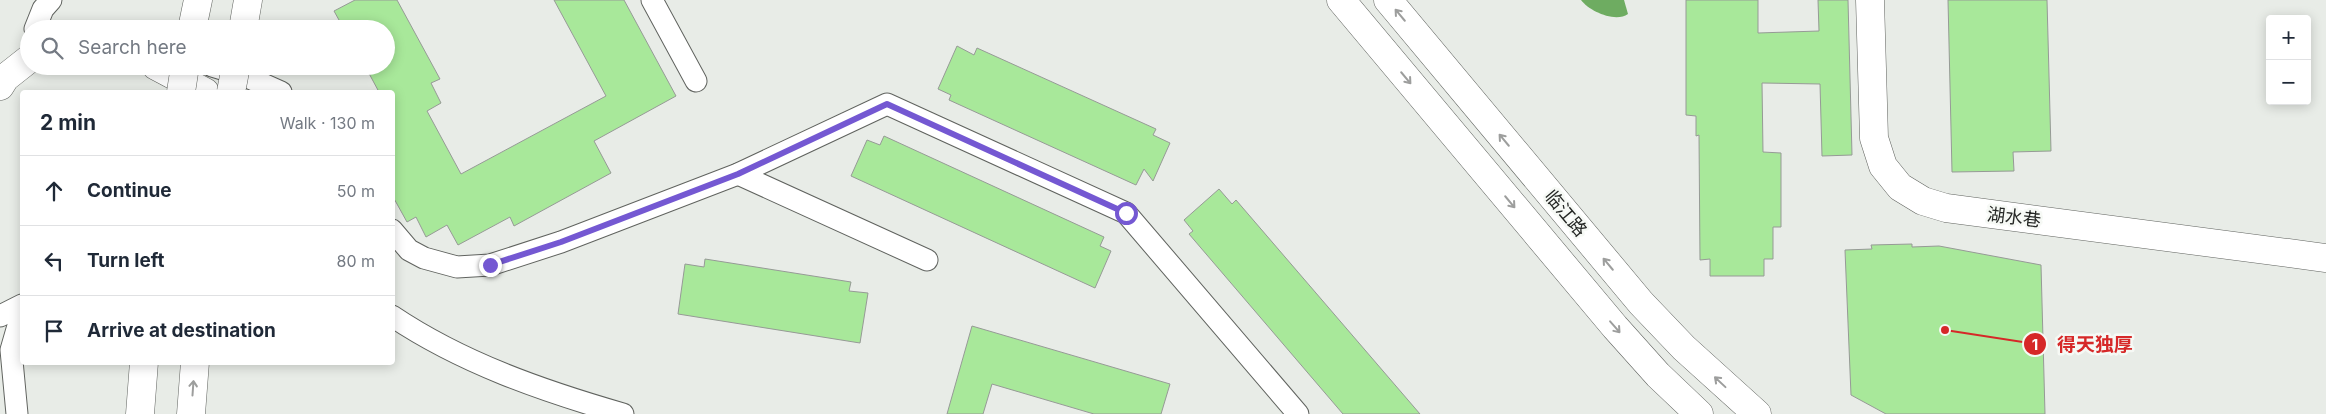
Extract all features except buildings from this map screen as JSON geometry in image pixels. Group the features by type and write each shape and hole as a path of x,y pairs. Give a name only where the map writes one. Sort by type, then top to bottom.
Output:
{"main road":[{"path":"194,20 198,0"},
{"path":"245,20 248,0"},
{"name":"临江路","path":"1341,0 1615,327 1658,375 1699,414"},
{"name":"临江路","path":"1388,0 1640,303 1684,348 1757,414"},
{"name":"湖水巷","path":"1870,0 1874,138 1883,166 1900,187 1923,201 1946,208 2326,258"},
{"path":"0,86 5,78 20,66"},
{"path":"173,75 201,90"},
{"path":"180,90 183,75"},
{"path":"231,90 234,75"},
{"path":"140,414 144,365"},
{"path":"191,414 194,365"}],"lane":[{"path":"39,20 43,9 50,0"},
{"path":"652,0 696,81"},
{"path":"242,75 276,90"},
{"path":"395,234 409,250 424,258 457,267 490,265 561,242 738,174 887,104 1126,213 1298,414"},
{"path":"738,174 927,260"},
{"path":"0,316 20,306"},
{"path":"17,414 10,350 20,318"},
{"path":"395,318 423,337 469,359 564,397 623,414"}],"shaded area":[{"path":"1581,0 1624,0 1628,14 1616,17 1596,12"}],"place":[{"name":"得天独厚","path":"1945,330"}],"route":[{"path":"490,265 561,242 738,174 887,104 1126,213"}]}
